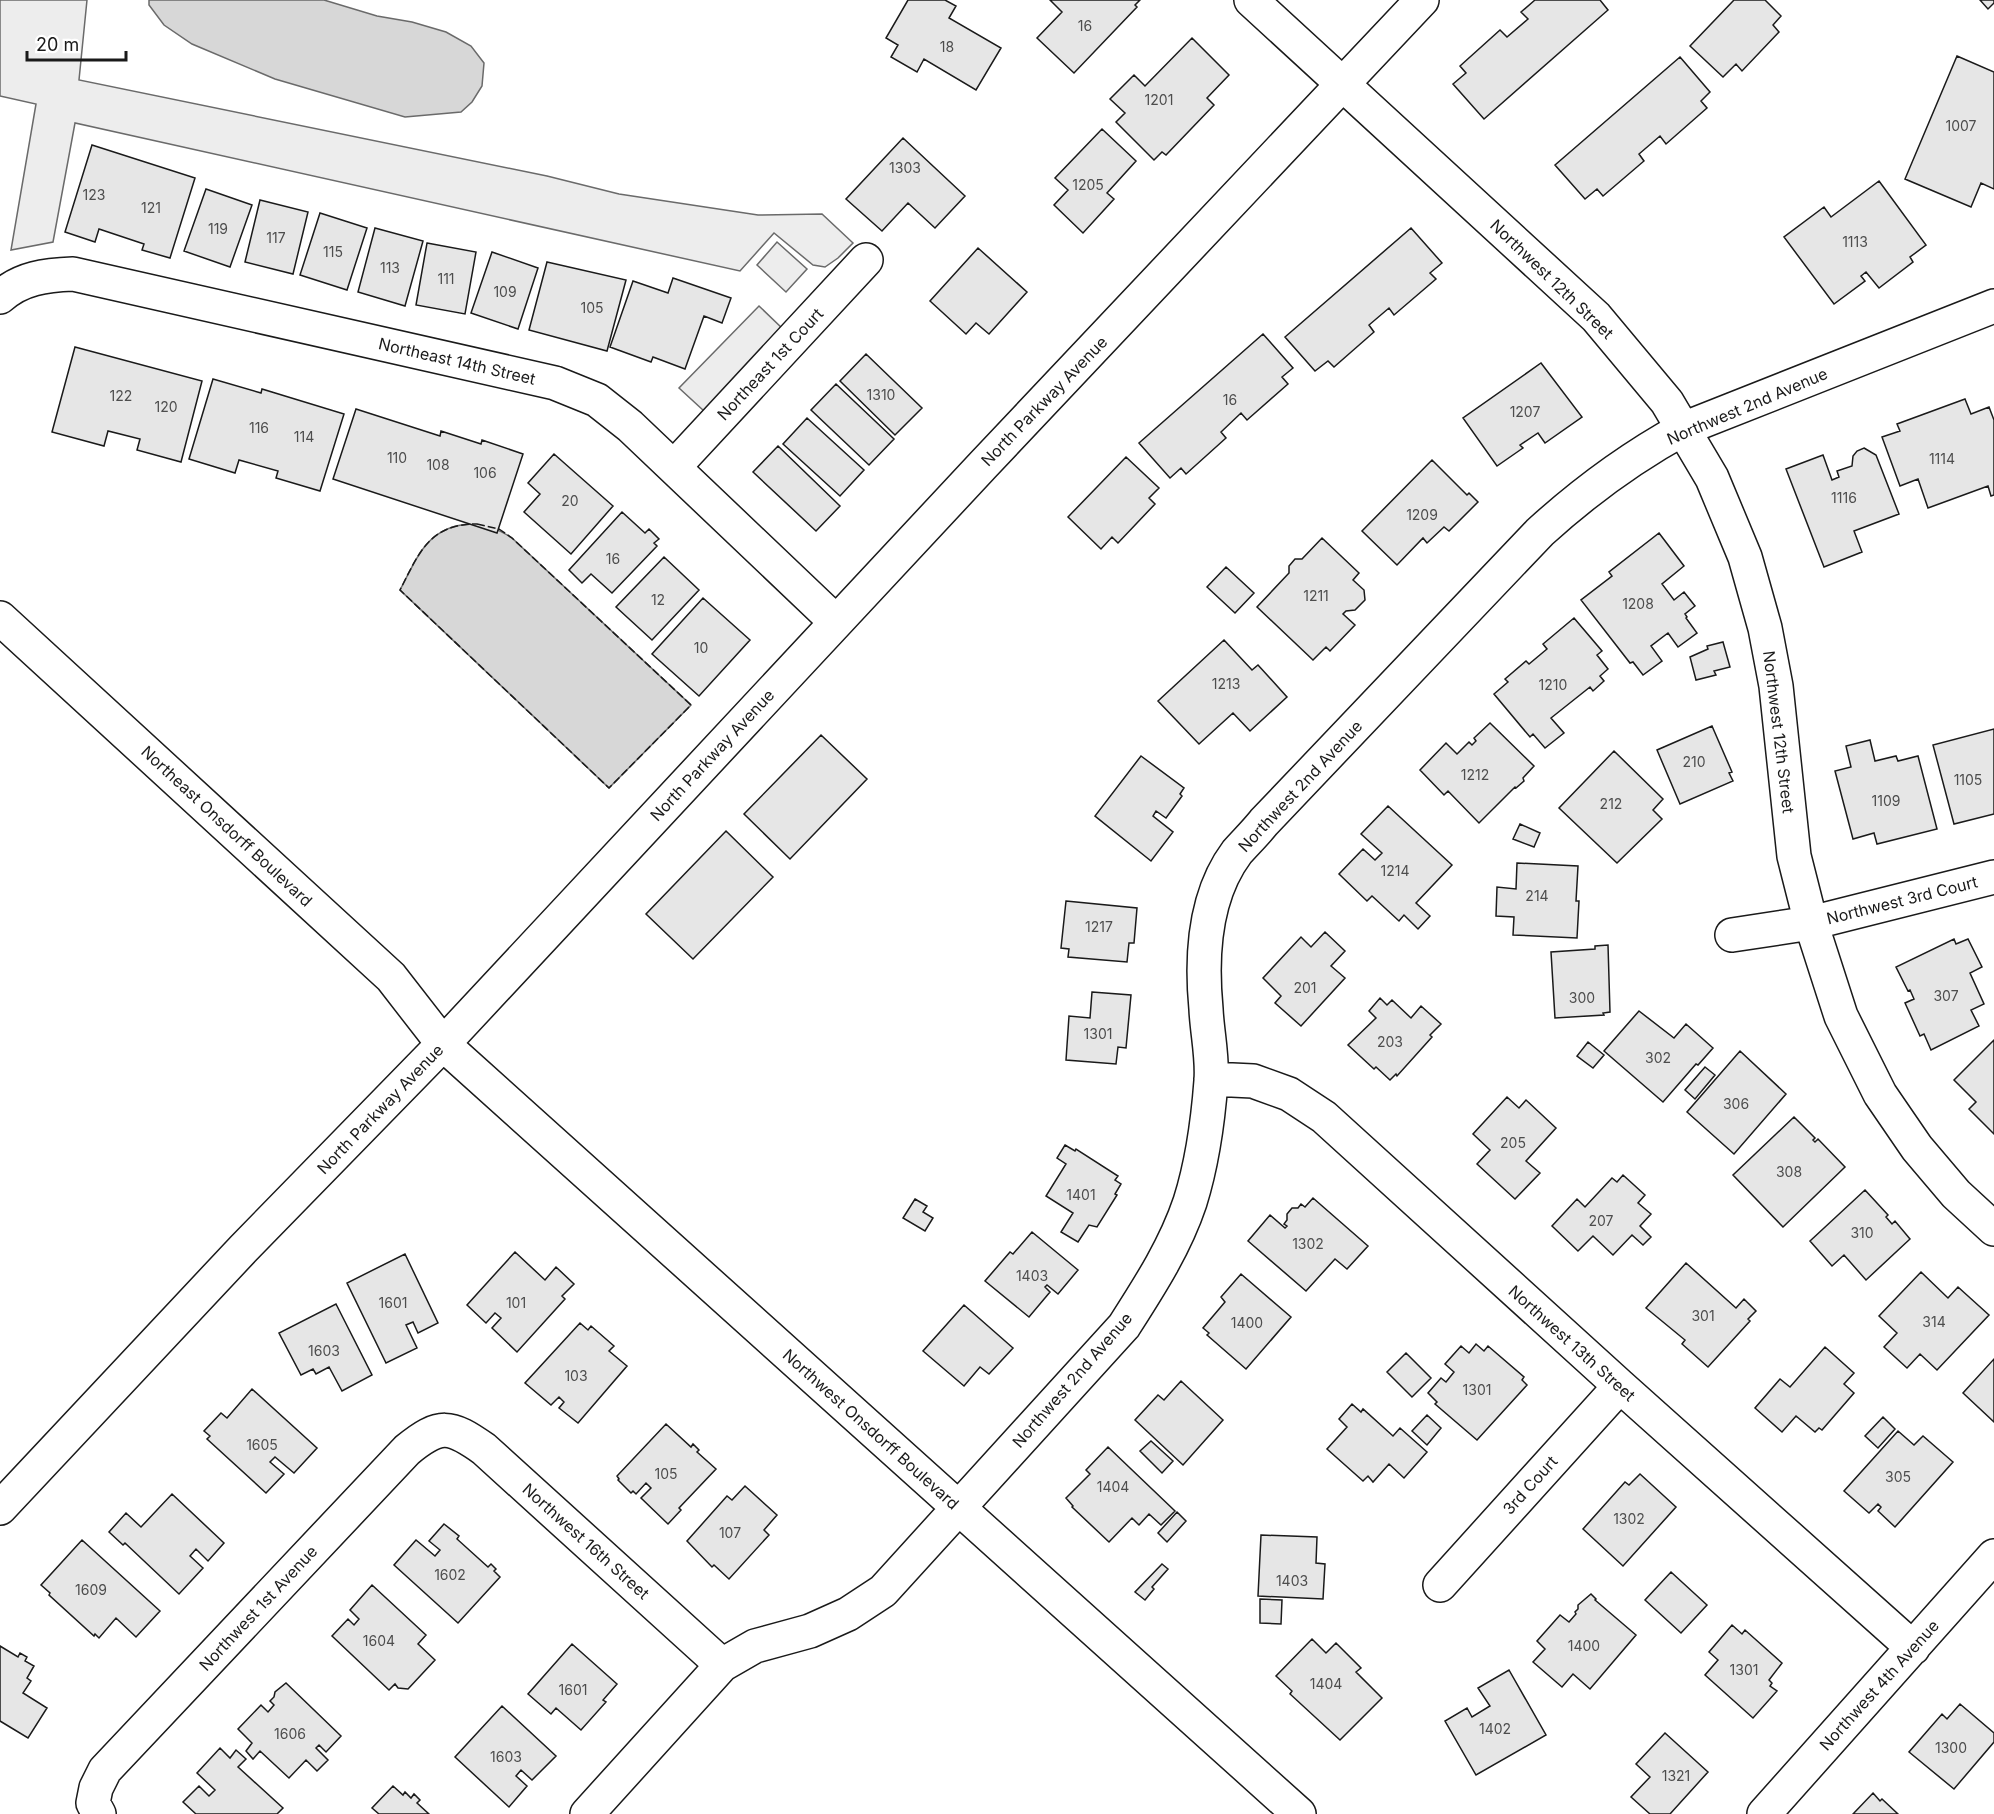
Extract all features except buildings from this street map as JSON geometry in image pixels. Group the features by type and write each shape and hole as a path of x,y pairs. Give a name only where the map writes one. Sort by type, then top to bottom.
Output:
{"street":[{"name":"Northwest 12th Street","path":"1251,0 1596,317 1667,402 1712,478 1744,556 1765,628 1776,686 1794,856 1811,923 1842,1017 1880,1094 1917,1148 1956,1194 1994,1229"},
{"name":"North Parkway Avenue","path":"0,1508 243,1249 443,1044 836,622 1422,0"},
{"name":"Northeast 1st Court","path":"674,467 866,261"},
{"name":"Northeast 14th Street","path":"0,297 26,280 73,274 555,383 597,400 630,426 836,622"},
{"name":"Northwest 2nd Avenue","path":"587,1814 722,1665 755,1646 810,1631 848,1614 883,1591 1124,1326 1168,1252 1190,1202 1203,1142 1211,1079 1204,997 1206,926 1219,886 1236,854 1540,532 1573,502 1606,477 1644,450 1683,429 1994,306"},
{"name":"Northeast Onsdorff Boulevard","path":"0,618 392,977 443,1044"},
{"name":"Northwest 3rd Court","path":"1732,935 1811,923 1994,878"},
{"name":"Northwest Onsdorff Boulevard","path":"443,1044 1299,1814"},
{"name":"Northwest 13th Street","path":"1211,1079 1253,1081 1289,1094 1324,1117 1913,1648"},
{"name":"3rd Court","path":"1440,1585 1620,1386"},
{"name":"Northwest 16th Street","path":"443,1429 463,1435 484,1449 722,1665"},
{"name":"Northwest 1st Avenue","path":"96,1808 96,1788 105,1770 407,1450 423,1437 443,1429"},
{"name":"Northwest 4th Avenue","path":"1764,1814 1994,1556"}],"shaded area":[{"path":"0,0 87,0 79,80 547,176 619,194 758,215 822,214 853,243 825,267 813,265 774,233 740,271 75,123 53,242 11,250 36,104 0,96"},
{"path":"149,0 324,0 377,16 412,22 446,32 471,46 484,63 482,86 472,102 461,112 405,117 275,79 192,44 164,25 149,5"},
{"path":"777,242 807,269 786,292 757,265"},
{"path":"759,306 784,330 704,411 679,388"},
{"path":"469,524 492,528 512,538 691,705 609,788 400,590 418,556 433,538 455,526"}],"fence":[{"path":"477,524 499,529 512,538 691,705 609,788 400,590 420,553 437,535 461,525 477,524"}]}
